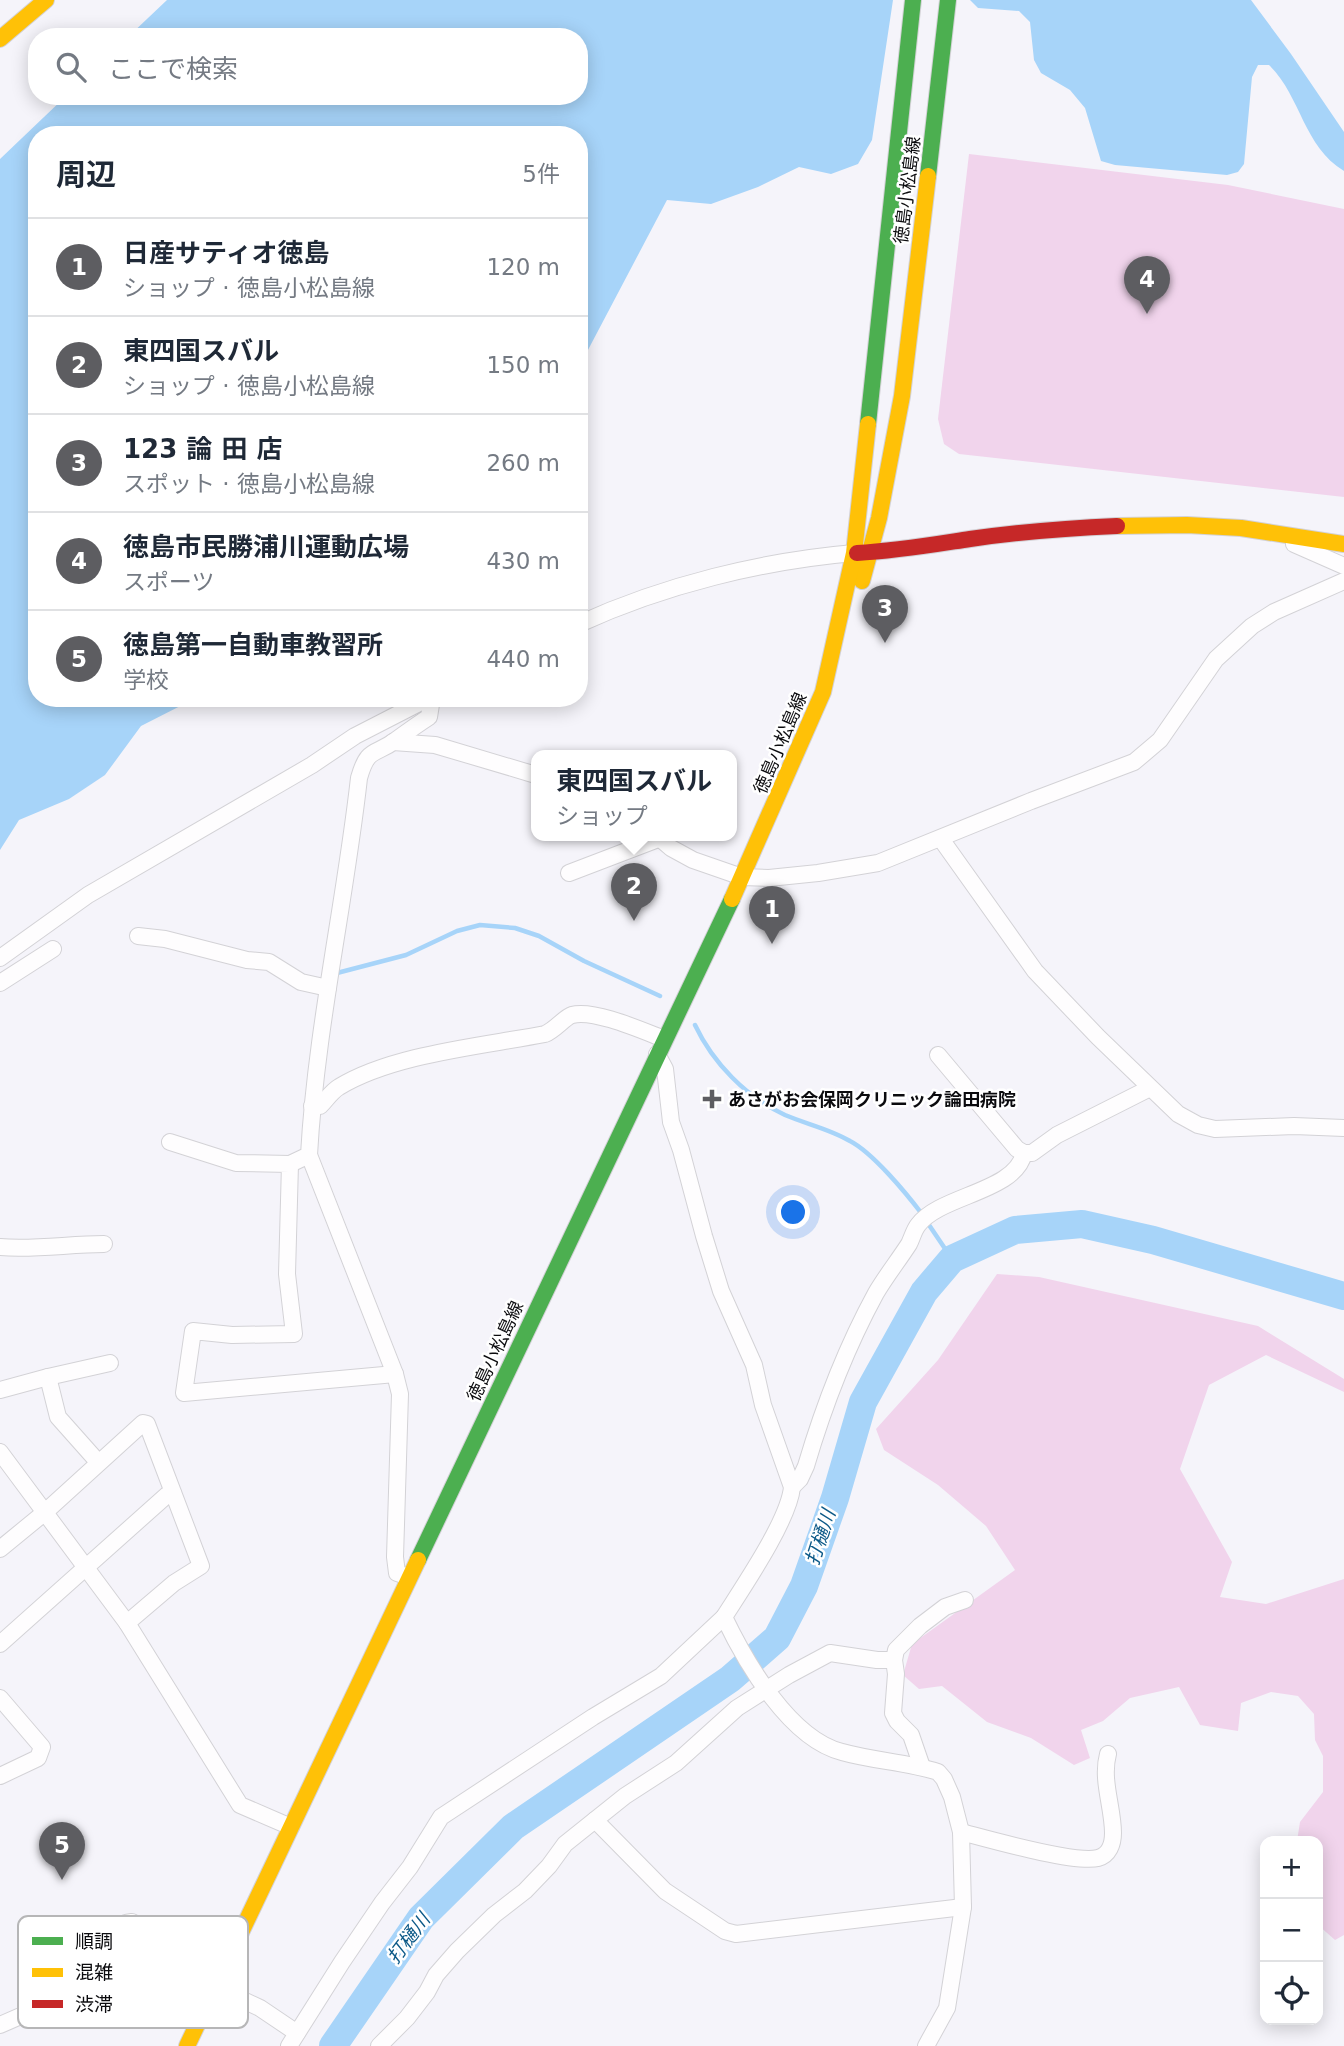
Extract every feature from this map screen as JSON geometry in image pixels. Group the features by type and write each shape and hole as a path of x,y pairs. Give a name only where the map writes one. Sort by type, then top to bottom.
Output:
{"main road":[{"path":"0,38 46,0"},
{"name":"徳島小松島線","path":"248,1918 742,877 812,721 858,595 862,553 858,514 913,0"},
{"name":"徳島小松島線","path":"862,553 879,518 902,396 948,0"},
{"path":"862,553 901,551 971,539 1068,528 1187,525 1241,528 1344,544"},
{"name":"徳島小松島線","path":"187,2046 196,2028"}],"street":[{"path":"1280,535 1344,566"},
{"path":"588,620 639,600 733,571 781,561 862,553"},
{"path":"663,841 693,860 742,877 769,878 878,863 941,839 1134,762 1160,740 1216,659 1252,626 1274,612 1344,580"},
{"path":"0,958 88,895 333,752 355,736 412,707"},
{"path":"333,752 374,750 393,742 429,717 430,707"},
{"path":"393,742 435,745 531,774"},
{"path":"374,750 363,763 359,778 312,1106 309,1155 395,1374 400,1394 395,1557 397,1573 409,1577"},
{"path":"941,839 1035,971 1098,1037 1178,1114 1198,1125 1215,1129 1294,1126 1344,1128"},
{"path":"569,873 647,841"},
{"path":"138,936 165,939 247,960 269,962 312,987 328,988"},
{"path":"0,983 53,949"},
{"path":"248,2001 260,2008 293,2039 441,1817 593,1717 661,1676 726,1621 790,1502 792,1487 763,1405 754,1365 721,1291 711,1258 671,1122 661,1046 603,1017 573,1015 557,1029 545,1034 406,1061 376,1071 337,1088 320,1107 312,1106"},
{"path":"938,1055 1017,1149 1024,1153 1032,1153 1057,1135 1150,1088"},
{"path":"170,1142 236,1163 290,1164 309,1155"},
{"path":"792,1487 800,1479 806,1466 833,1382 855,1333 877,1291 909,1244 918,1224 936,1210 967,1198 1014,1172 1022,1165 1024,1153"},
{"path":"290,1164 287,1263 294,1334 224,1335 193,1331 184,1393 395,1374"},
{"path":"0,1247 19,1249 104,1244"},
{"path":"0,1390 110,1363"},
{"path":"48,1377 58,1417 98,1462"},
{"path":"0,1549 143,1423 147,1424 201,1566 174,1583 127,1623"},
{"path":"0,1452 127,1623 240,1805 291,1827"},
{"path":"0,1644 167,1495 173,1493"},
{"path":"922,1767 911,1735 893,1713 896,1650 920,1626 945,1607 965,1600"},
{"path":"726,1621 765,1687 795,1722 821,1744 841,1752 922,1767 938,1772 944,1779 952,1797 961,1832 963,1907 947,2008 926,2046"},
{"path":"379,2046 407,2018 436,1975 457,1951 549,1867 565,1844 625,1796 676,1763 765,1687 830,1653 894,1660"},
{"path":"0,1698 42,1747 38,1758 0,1776"},
{"path":"961,1832 1043,1852 1087,1859 1100,1858 1108,1852 1113,1843 1111,1801 1105,1779 1108,1754"},
{"path":"595,1820 665,1891 725,1931 737,1934 963,1907"},
{"path":"0,2025 18,2017"}],"shaded area":[{"path":"969,154 1228,185 1344,209 1344,497 959,454 944,444 938,419"},
{"path":"997,1274 1039,1277 1258,1326 1344,1379 1344,1392 1266,1355 1209,1385 1180,1469 1232,1562 1220,1597 1266,1604 1344,1579 1344,1935 1335,1940 1323,1929 1323,1836 1298,1836 1300,1822 1323,1792 1323,1756 1315,1740 1314,1714 1298,1696 1271,1692 1241,1703 1238,1731 1200,1725 1179,1687 1130,1698 1103,1721 1081,1730 1090,1758 1074,1765 1031,1738 987,1722 942,1686 919,1689 903,1675 912,1644 1015,1570 986,1526 938,1485 884,1450 876,1429 938,1360"}],"water":[{"path":"167,0 893,0 872,140 858,164 831,174 799,167 758,187 711,204 667,200 588,350 588,126 35,126 57,105 588,105 588,28 137,28"},
{"path":"970,0 1251,0 1344,132 1344,171 1330,161 1319,148 1280,77 1269,65 1258,65 1252,77 1244,164 1238,172 1227,175 1115,165 1101,161 1085,108 1070,90 1041,73 1034,60 1030,22 1019,11 978,8"},
{"path":"28,132 28,707 178,707 141,726 105,775 69,799 19,820 0,850 0,159"}],"waterway":[{"path":"337,973 406,955 457,931 480,925 515,928 539,936 584,961 660,996"},
{"path":"695,1025 711,1053 744,1089 771,1108 834,1133 859,1147 889,1174 922,1214"},
{"path":"927,1222 952,1259"},
{"name":"打樋川","path":"333,2046 421,1918 513,1827 730,1679 777,1638 804,1586 835,1498 863,1402 924,1292 952,1259 1015,1230 1082,1224 1153,1240 1344,1296"}],"traffic: fast":[{"path":"868,424 913,0"},
{"path":"928,176 948,0"},
{"path":"418,1560 732,899"}],"traffic: slow":[{"path":"0,39 46,0"},
{"path":"862,581 879,518 902,396 928,176"},
{"path":"732,899 823,692 854,553 868,424"},
{"path":"1117,526 1187,525 1241,528 1344,544"},
{"path":"248,1918 418,1560"},
{"path":"187,2046 196,2028"}],"traffic: jam":[{"path":"857,553 1025,532 1117,526"}],"place":[{"name":"徳島市民勝浦川運動広場","path":"1147,314"},
{"name":"123 論 田 店","path":"885,643"},
{"name":"東四国スバル","path":"634,921"},
{"name":"日産サティオ徳島","path":"772,944"},
{"name":"あさがお会保岡クリニック論田病院","path":"712,1099"},
{"name":"徳島第一自動車教習所","path":"62,1880"}]}
